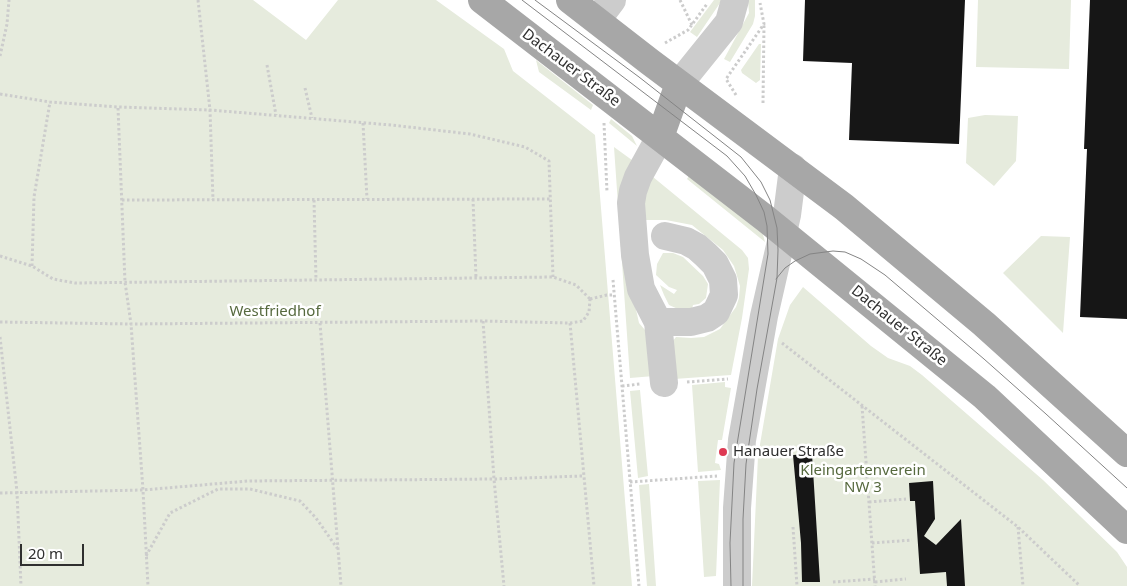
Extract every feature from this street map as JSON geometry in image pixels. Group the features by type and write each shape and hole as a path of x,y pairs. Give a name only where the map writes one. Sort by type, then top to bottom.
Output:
{"main road":[{"name":"Dachauer Straße","path":"482,0 783,233 985,397 1127,530"},
{"path":"570,0 604,10 679,84 844,207 984,324 1127,453"},
{"path":"660,137 679,84"}],"street":[{"path":"679,84 729,22 735,0"},
{"path":"660,137 638,177 631,203 634,254 642,289 658,322 664,383"},
{"path":"737,586 737,508 742,440 764,316 775,261 783,233 793,168"},
{"path":"658,322 691,322 708,318 716,312 724,295 723,280 715,264 697,247 686,241 665,236"}],"path":[{"path":"0,56 7,24 9,0"},
{"path":"198,0 210,110 213,200"},
{"path":"680,0 692,25"},
{"path":"674,37 688,30 711,0"},
{"path":"760,0 764,24 763,103"},
{"path":"726,79 764,24"},
{"path":"267,65 276,115"},
{"path":"305,88 312,118"},
{"path":"0,94 50,102 118,108 210,110 363,122 470,134 525,147 549,161 553,277"},
{"path":"32,266 34,197 50,102"},
{"path":"118,108 125,282 131,324 148,586"},
{"path":"363,122 367,200"},
{"path":"603,124 607,200"},
{"path":"122,200 550,199"},
{"path":"314,200 316,280"},
{"path":"473,200 476,278"},
{"path":"0,256 32,266 54,279 75,283 553,277 576,285 590,299 589,312 583,321 570,323 484,321 131,324 0,322"},
{"path":"612,275 639,586"},
{"path":"590,299 614,295"},
{"path":"484,321 494,479 504,586"},
{"path":"320,322 341,586"},
{"path":"570,323 594,586"},
{"path":"0,337 17,492 21,586"},
{"path":"778,339 1018,527 1080,586"},
{"path":"862,405 875,582"},
{"path":"812,471 867,469"},
{"path":"630,482 726,475"},
{"path":"0,493 143,490 248,481 494,479 584,476"},
{"path":"248,481 250,489"},
{"path":"146,557 170,513 218,489 250,489 300,501 316,518 337,548"},
{"path":"869,502 906,499"},
{"path":"793,527 797,586"},
{"path":"1018,527 1023,586"},
{"path":"872,543 912,540"},
{"path":"833,582 875,582 906,579"}],"green space":[{"name":"Westfriedhof","path":"0,0 253,0 306,40 338,0 436,0 504,49 513,71 595,135 632,586 0,586"},
{"path":"714,0 722,0 697,37 690,32"},
{"path":"748,0 755,0 753,24 730,62 724,59 749,13"},
{"path":"978,0 1071,0 1069,69 976,67"},
{"path":"759,44 761,44 760,80 756,83 742,73 741,70"},
{"path":"536,60 593,105 591,110 539,72"},
{"path":"985,115 1018,116 1016,161 994,186 966,163 968,118"},
{"path":"611,119 632,136 637,146 609,123"},
{"path":"614,147 636,163 629,278 639,323 651,337 654,376 630,378"},
{"path":"690,174 762,231 765,242 687,179"},
{"path":"653,177 742,250 748,258 749,269 742,318 731,375 674,379 672,342 676,337 704,337 720,329 736,307 740,286 734,266 723,250 692,225 666,220 645,220 645,191"},
{"path":"1041,236 1070,237 1063,333 1003,273"},
{"path":"663,253 673,253 683,257 703,276 708,284 706,298 699,304 693,305 692,309 678,309 669,305 660,285 674,294 677,290 669,287 656,275 657,264"},
{"name":"Kleingartenverein NW 3","path":"803,287 871,346 888,358 910,366 922,375 1043,480 1117,552 1127,567 1127,586 752,586 758,456 778,339 790,305"},
{"path":"725,382 725,387 731,388 722,440 718,440 715,463 719,464 721,470 698,472 692,385"},
{"path":"640,390 648,476 638,478 630,391"},
{"path":"720,480 716,576 704,577 698,481"},
{"path":"649,484 656,586 647,586 639,485"}],"building":[{"path":"805,0 965,0 959,144 849,140 852,63 803,61"},
{"path":"1090,0 1127,0 1127,319 1080,317 1087,149 1084,149"},
{"path":"812,454 820,582 802,582 801,543 793,455"},
{"path":"933,481 935,519 924,536 936,545 961,519 965,586 947,586 946,572 920,574 915,501 910,501 909,483"}],"tram line":[{"path":"522,0 727,156 745,176 764,212 767,226 768,254 734,463 730,543 731,586"},
{"path":"535,0 639,77 741,157 761,182 770,200 777,228 777,278 746,464 743,519 743,586"},
{"path":"776,279 785,268 810,254 833,251 845,252 861,259 885,275 984,359 1127,488"}],"place":[{"name":"Hanauer Straße","path":"723,452"}]}
